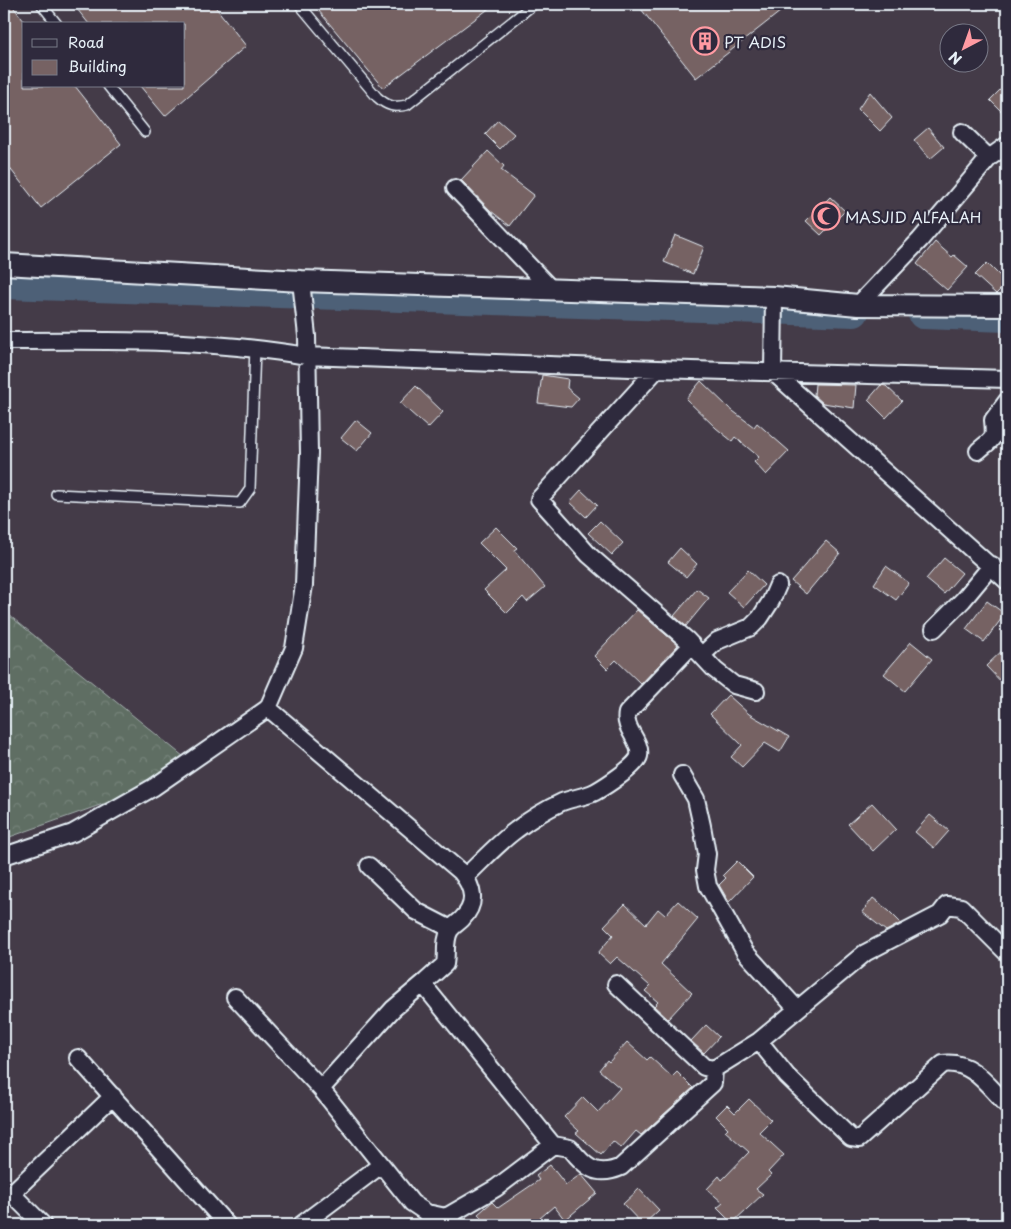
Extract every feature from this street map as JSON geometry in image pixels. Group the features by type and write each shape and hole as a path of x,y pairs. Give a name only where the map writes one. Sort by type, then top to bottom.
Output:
{"street":[{"path":"962,132 989,158"},
{"path":"858,304 920,240 989,158 1007,145"},
{"path":"455,188 552,289"},
{"path":"4,264 300,283 552,289 773,302 1007,306"},
{"path":"4,856 73,833 275,714 294,648 304,585 309,453 307,336 300,283"},
{"path":"773,302 773,372"},
{"path":"4,341 91,340 255,348 306,356 1007,379"},
{"path":"657,369 539,499 589,556 697,650 715,670 734,685 756,691"},
{"path":"773,372 992,565 1007,581"},
{"path":"978,451 993,438 996,430 993,420 1007,400"},
{"path":"934,629 963,600 992,565"},
{"path":"465,877 516,830 562,802 594,792 616,778 637,761 640,756 639,747 631,734 626,718 627,713 697,650 751,627 760,618 771,601 778,584"},
{"path":"275,714 465,877 474,898 471,908 451,929 446,939 445,964 393,1009 321,1089"},
{"path":"682,775 696,799 707,854 705,870 708,886 745,952 796,1008"},
{"path":"369,866 416,911 451,929"},
{"path":"616,984 704,1067 714,1069 759,1041 796,1008 865,953 940,914 947,905 961,907 1007,953"},
{"path":"426,980 426,988 553,1145 570,1148 582,1162 593,1170 608,1173 621,1167 713,1083 714,1069"},
{"path":"235,997 321,1089 412,1202 427,1214 449,1221 553,1145"},
{"path":"759,1041 786,1076 851,1138 859,1139 943,1064 956,1062 971,1069 1007,1105"},
{"path":"78,1058 227,1225"},
{"path":"43,1225 15,1197 16,1189 113,1096"},
{"path":"301,1225 381,1165"}],"lane":[{"path":"41,4 55,22"},
{"path":"299,4 377,97 386,105 397,108 407,105 534,4"},
{"path":"110,88 145,132"},
{"path":"56,494 240,503 250,489 255,348"}],"green space":[{"path":"4,611 189,761 117,799 4,839"}],"building":[{"path":"4,4 11,4 24,21 22,22 22,88 77,88 121,144 41,208 4,161"},
{"path":"73,4 213,4 246,46 165,116 142,88 185,88 185,22 87,22"},
{"path":"313,4 495,4 383,88"},
{"name":"PT ADIS","path":"637,4 790,4 696,78"},
{"path":"1007,83 1007,117 990,100"},
{"path":"870,92 892,118 880,131 858,109"},
{"path":"498,120 514,134 500,149 485,134"},
{"path":"928,128 944,147 930,159 914,140"},
{"path":"488,151 504,166 501,170 534,195 510,226 491,211 461,180"},
{"name":"MASJID ALFALAH","path":"830,197 845,211 821,235 806,221"},
{"path":"675,235 704,247 693,274 664,262"},
{"path":"935,242 952,257 954,255 968,267 947,290 917,264"},
{"path":"987,263 1007,283 996,294 975,275"},
{"path":"542,375 568,379 567,388 579,398 571,407 538,403"},
{"path":"701,381 729,408 754,427 757,423 789,451 766,475 754,462 759,457 735,437 732,441 686,399"},
{"path":"815,384 856,385 854,408 823,403 814,395"},
{"path":"881,385 886,386 902,401 886,418 868,400"},
{"path":"416,386 443,412 428,428 400,403"},
{"path":"356,420 372,433 357,451 341,438"},
{"path":"581,490 597,505 586,517 570,502"},
{"path":"600,521 623,543 612,555 588,533"},
{"path":"496,527 517,548 514,550 545,587 527,602 523,597 507,613 484,590 506,570 479,543"},
{"path":"826,541 840,553 806,594 791,581"},
{"path":"680,548 697,564 686,577 668,562"},
{"path":"944,558 962,573 944,594 926,579"},
{"path":"886,566 909,583 896,600 874,584"},
{"path":"748,570 764,585 744,607 727,592"},
{"path":"697,589 709,598 686,626 674,616"},
{"path":"987,601 1005,614 984,642 966,629"},
{"path":"637,610 678,645 641,684 616,660 607,669 594,656"},
{"path":"911,642 932,659 905,691 884,674"},
{"path":"1007,646 1007,688 986,666"},
{"path":"728,695 749,714 789,737 780,752 765,743 742,767 731,757 742,745 710,714"},
{"path":"872,803 896,829 873,851 848,824"},
{"path":"930,815 949,831 934,848 915,832"},
{"path":"737,861 753,877 729,902 719,885 726,878 723,875"},
{"path":"873,898 901,923 886,931 862,912"},
{"path":"678,901 698,919 661,964 692,993 668,1019 654,1006 658,1002 645,991 650,986 617,957 610,964 598,953 613,935 604,926 625,904 646,924 658,909 665,915"},
{"path":"706,1025 719,1037 704,1053 691,1041"},
{"path":"627,1042 647,1060 650,1057 672,1077 677,1072 693,1088 641,1135 636,1131 621,1148 613,1141 601,1155 576,1133 579,1131 564,1117 583,1097 598,1112 620,1088 599,1070"},
{"path":"749,1099 771,1120 759,1132 784,1155 768,1172 771,1175 756,1189 763,1194 732,1223 717,1208 723,1203 707,1189 719,1176 722,1180 749,1152 725,1131 728,1128 716,1116 727,1105 735,1113"},
{"path":"550,1165 566,1185 581,1174 597,1193 565,1220 554,1206 532,1225 488,1225 478,1214 492,1202 498,1208 539,1180 536,1176"},
{"path":"639,1189 659,1210 643,1225 623,1204"}],"waterway":[{"path":"4,284 854,312"},
{"path":"923,314 1007,317"}],"place":[{"name":"PT ADIS","path":"705,41"},
{"name":"MASJID ALFALAH","path":"826,216"}]}
